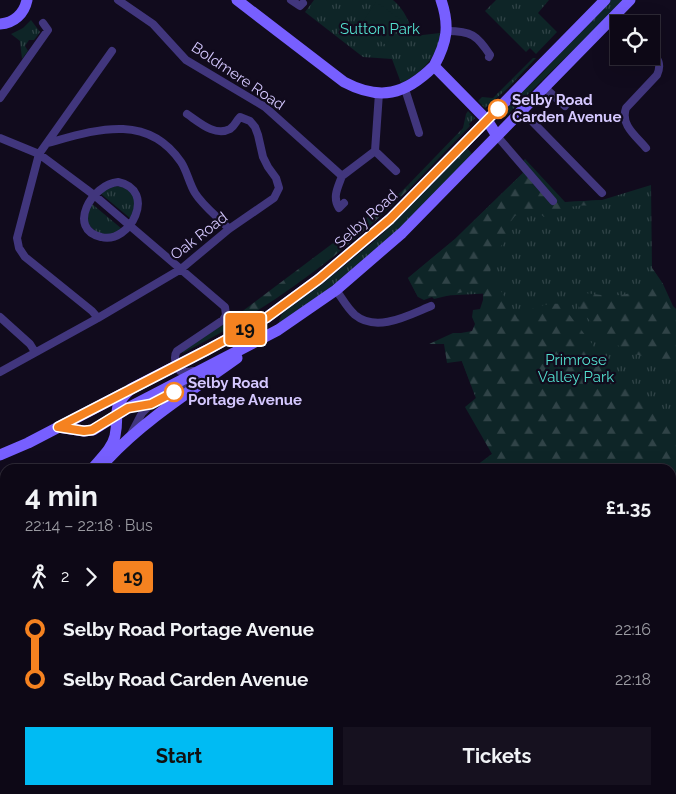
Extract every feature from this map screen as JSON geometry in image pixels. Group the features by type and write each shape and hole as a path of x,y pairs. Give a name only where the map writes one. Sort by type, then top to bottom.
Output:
{"main road":[{"path":"0,24 16,19 22,13 27,0"},
{"path":"238,0 344,82 379,94 405,89 434,66 441,54 447,31 441,0"},
{"name":"Selby Road","path":"103,464 121,441 116,415 120,401 131,389 266,318 319,279 390,219 605,0"},
{"name":"Selby Road","path":"96,464 109,449 336,290 402,233 630,0"},
{"path":"434,66 487,120 497,136"},
{"name":"Selby Road","path":"116,415 273,333"},
{"path":"0,455 131,389"},
{"path":"58,427 88,431 116,415"}],"street":[{"name":"Boldmere Road","path":"118,0 153,24 186,60 265,107 342,176"},
{"path":"291,0 300,6 303,3"},
{"path":"0,98 48,30 43,23"},
{"path":"447,31 463,31 472,34 482,42 490,54 489,57"},
{"path":"98,318 92,311 25,257 20,248 18,233 39,154 112,51"},
{"path":"646,148 626,125 624,114 626,108 657,74 658,65"},
{"path":"544,87 565,106"},
{"path":"405,89 419,133"},
{"path":"344,204 339,208 335,202 342,176 375,151 379,94"},
{"path":"521,110 602,193"},
{"name":"Oak Road","path":"0,372 98,318 181,269 229,229 274,198 278,183 263,157 258,135 250,121 240,117 229,129 220,132 211,129 186,112"},
{"path":"48,143 90,131 105,129 129,129 149,135 163,143 175,154 184,167 199,198 229,229"},
{"path":"497,136 553,201"},
{"path":"0,138 39,154 94,195 225,307 226,311 223,320 177,350 175,354 176,366 180,371 189,372 216,363"},
{"path":"375,151 396,171"},
{"path":"123,183 129,186 138,201 135,216 130,225 111,238 105,238 93,234 86,225 84,213 94,195 106,185 123,183"},
{"path":"336,290 356,316 369,321 385,322 394,320 431,306"},
{"path":"0,317 30,344 35,352"},
{"path":"121,441 142,412 151,404 220,366 253,343"},
{"path":"128,408 151,404"}],"green space":[{"name":"Sutton Park","path":"314,0 393,0 404,12 414,36 440,33 439,41 428,63 415,75 401,83 392,59 363,57 305,12"},
{"path":"496,0 549,0 538,13 557,32 536,54 530,48 526,52 485,11"},
{"path":"611,0 624,0 505,117 498,119 511,103"},
{"path":"376,2 403,21 386,45 360,26"},
{"path":"31,20 40,32 34,40 29,40 25,46 28,51 22,59 20,41 11,34 23,28"},
{"path":"533,58 536,58 508,88 485,108 478,101 482,97 493,98"},
{"path":"468,111 475,118 469,124 470,126 410,188 408,185 463,128"},
{"path":"467,148 473,155 409,220 323,294 280,323 283,311 318,287 378,238"},
{"path":"525,159 565,202 602,200 600,206 567,208 560,210 550,217 544,217 532,209 515,216 509,224 509,236 493,256 490,273 518,319 523,318 534,308 561,304 640,402 676,430 676,464 479,464 492,454 465,407 482,393 478,385 471,385 462,361 447,363 444,344 429,344 453,333 472,331 475,324 472,317 473,310 480,309 483,292 467,291 424,300 418,297 408,278 455,239 523,173 518,166"},
{"name":"Primrose Valley Park","path":"523,173 550,203 602,200 651,185 652,268 676,309 676,464 479,464 496,451 458,351 500,300 495,293 418,297 408,278 455,239"},
{"path":"408,185 410,188 384,213 303,280 245,318 183,353 182,351 232,319"},
{"path":"110,186 125,188 133,195 135,205 131,219 100,193"},
{"path":"91,203 122,229 106,236 92,228 87,220 88,209"},
{"path":"652,268 663,284 663,294 667,294 668,303 676,309 676,373 668,372 642,356 630,353 609,341 582,312 575,299 579,292 613,296 629,293 643,285"}],"bus line":[{"name":"19","path":"174,392 151,404 128,408 92,430 84,431 58,427 266,318 319,279 390,219 498,109"}],"place":[{"name":"Selby Road Carden Avenue","path":"498,109"},
{"name":"Selby Road Portage Avenue","path":"174,392"}]}
